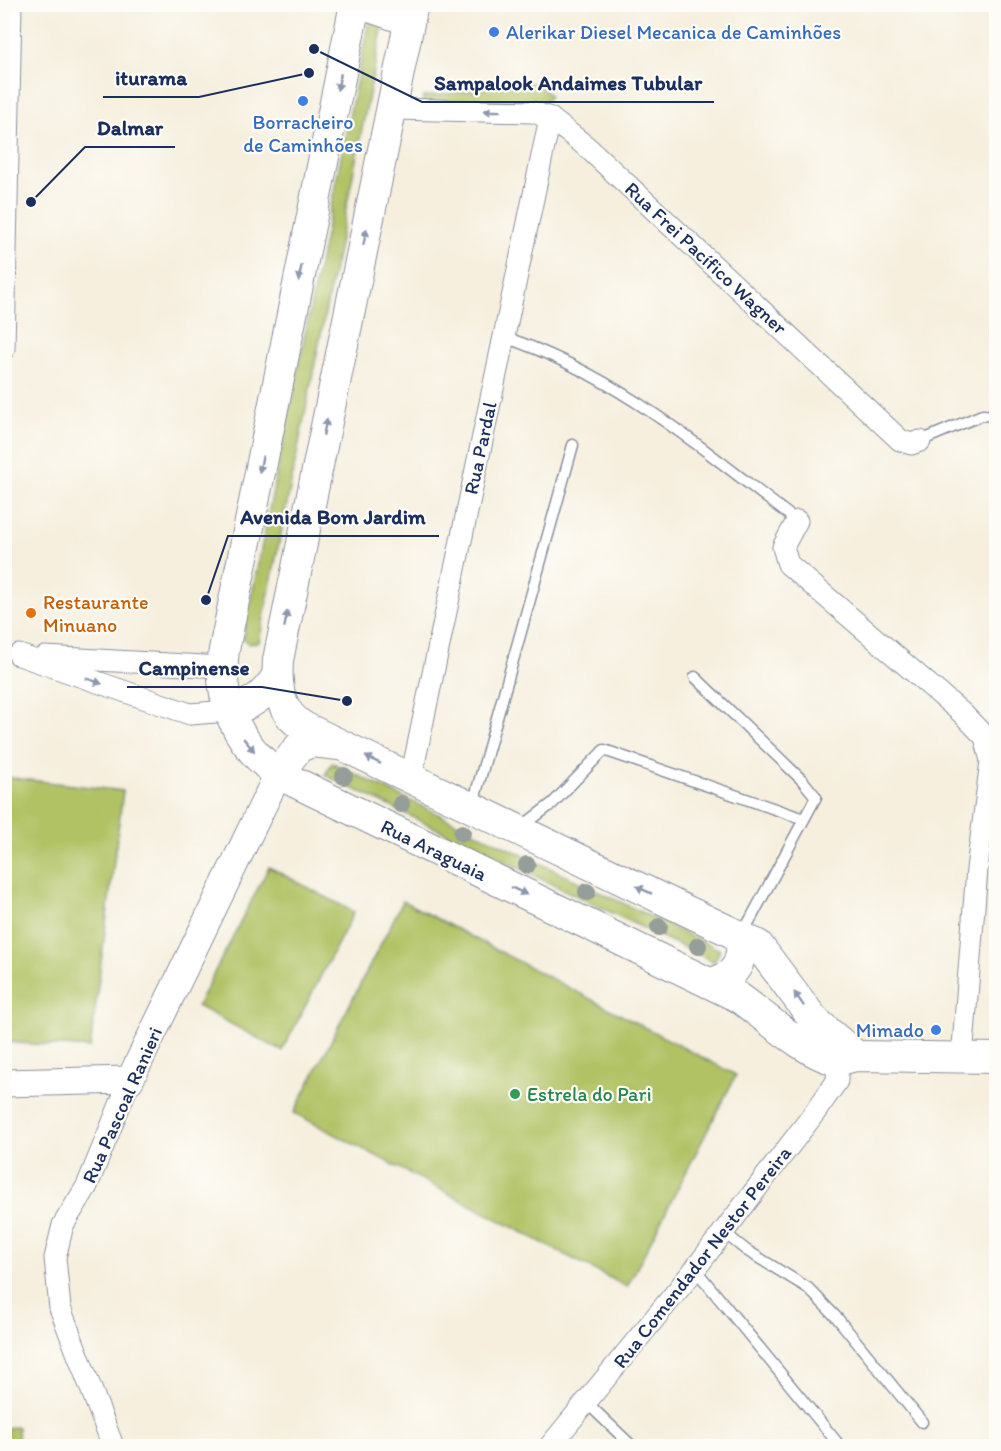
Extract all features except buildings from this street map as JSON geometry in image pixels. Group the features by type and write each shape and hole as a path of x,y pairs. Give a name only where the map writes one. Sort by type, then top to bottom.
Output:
{"main road":[{"path":"221,667 352,5"},
{"path":"411,15 282,639 277,676 279,693 288,715 297,723 341,745 758,945 814,1020 844,1053"},
{"name":"Rua Araguaia","path":"221,667 228,711 243,740 264,763 278,774 738,997 794,1039 844,1053 962,1059 996,1058"},
{"path":"228,711 257,700 277,676"},
{"path":"278,774 299,747 312,742 341,745"},
{"path":"710,983 724,980 737,969 742,951 741,937"}],"street":[{"path":"4,349 11,4"},
{"path":"352,5 411,15"},
{"name":"Rua Frei Pacífico Wagner","path":"391,109 533,112 550,118 587,147 900,440 911,444 920,441"},
{"name":"Rua Pardal","path":"411,778 550,118"},
{"path":"797,521 783,547 788,564 921,681 979,728 986,738 991,761 977,869 962,1059"},
{"path":"12,655 221,667"},
{"path":"12,655 190,714 228,711"},
{"name":"Rua Pascoal Ranieri","path":"113,1446 60,1308 55,1258 63,1225 87,1186 130,1080 278,774"},
{"name":"Rua Comendador Nestor Pereira","path":"550,1446 695,1269 837,1081 844,1053"},
{"path":"4,1083 130,1080"}],"lane":[{"path":"504,337 605,381 665,421 797,521"},
{"name":"Rua Frei Pacífico Wagner","path":"920,441 982,415 996,416"},
{"path":"472,808 573,445"},
{"path":"695,677 808,786 816,797 741,937"},
{"path":"518,830 553,803 604,750 804,819"},
{"path":"722,1231 746,1250 808,1288 838,1319 922,1422"},
{"path":"695,1269 840,1446"},
{"path":"587,1403 633,1446"}],"green space":[{"path":"372,5 387,5 259,642 249,644 243,638"},
{"path":"537,82 550,96 543,104 422,104 423,97"},
{"path":"332,763 720,950 714,962 325,775"},
{"path":"4,777 123,791 90,1048 5,1042"},
{"path":"269,867 354,912 282,1051 197,1006"},
{"name":"Estrela do Pari","path":"403,901 736,1075 627,1287 294,1113"},
{"path":"18,1427 19,1446 5,1446 5,1428"}],"place":[{"name":"Alerikar Diesel Mecanica de Caminhões","path":"494,32"},
{"name":"Sampalook Andaimes Tubular","path":"314,49"},
{"name":"iturama","path":"309,73"},
{"name":"Borracheiro de Caminhões","path":"303,101"},
{"name":"Dalmar","path":"31,202"},
{"name":"Avenida Bom Jardim","path":"206,600"},
{"name":"Restaurante Minuano","path":"31,613"},
{"name":"Campinense","path":"347,701"},
{"name":"Mimado","path":"936,1030"},
{"name":"Estrela do Pari","path":"515,1094"}]}
